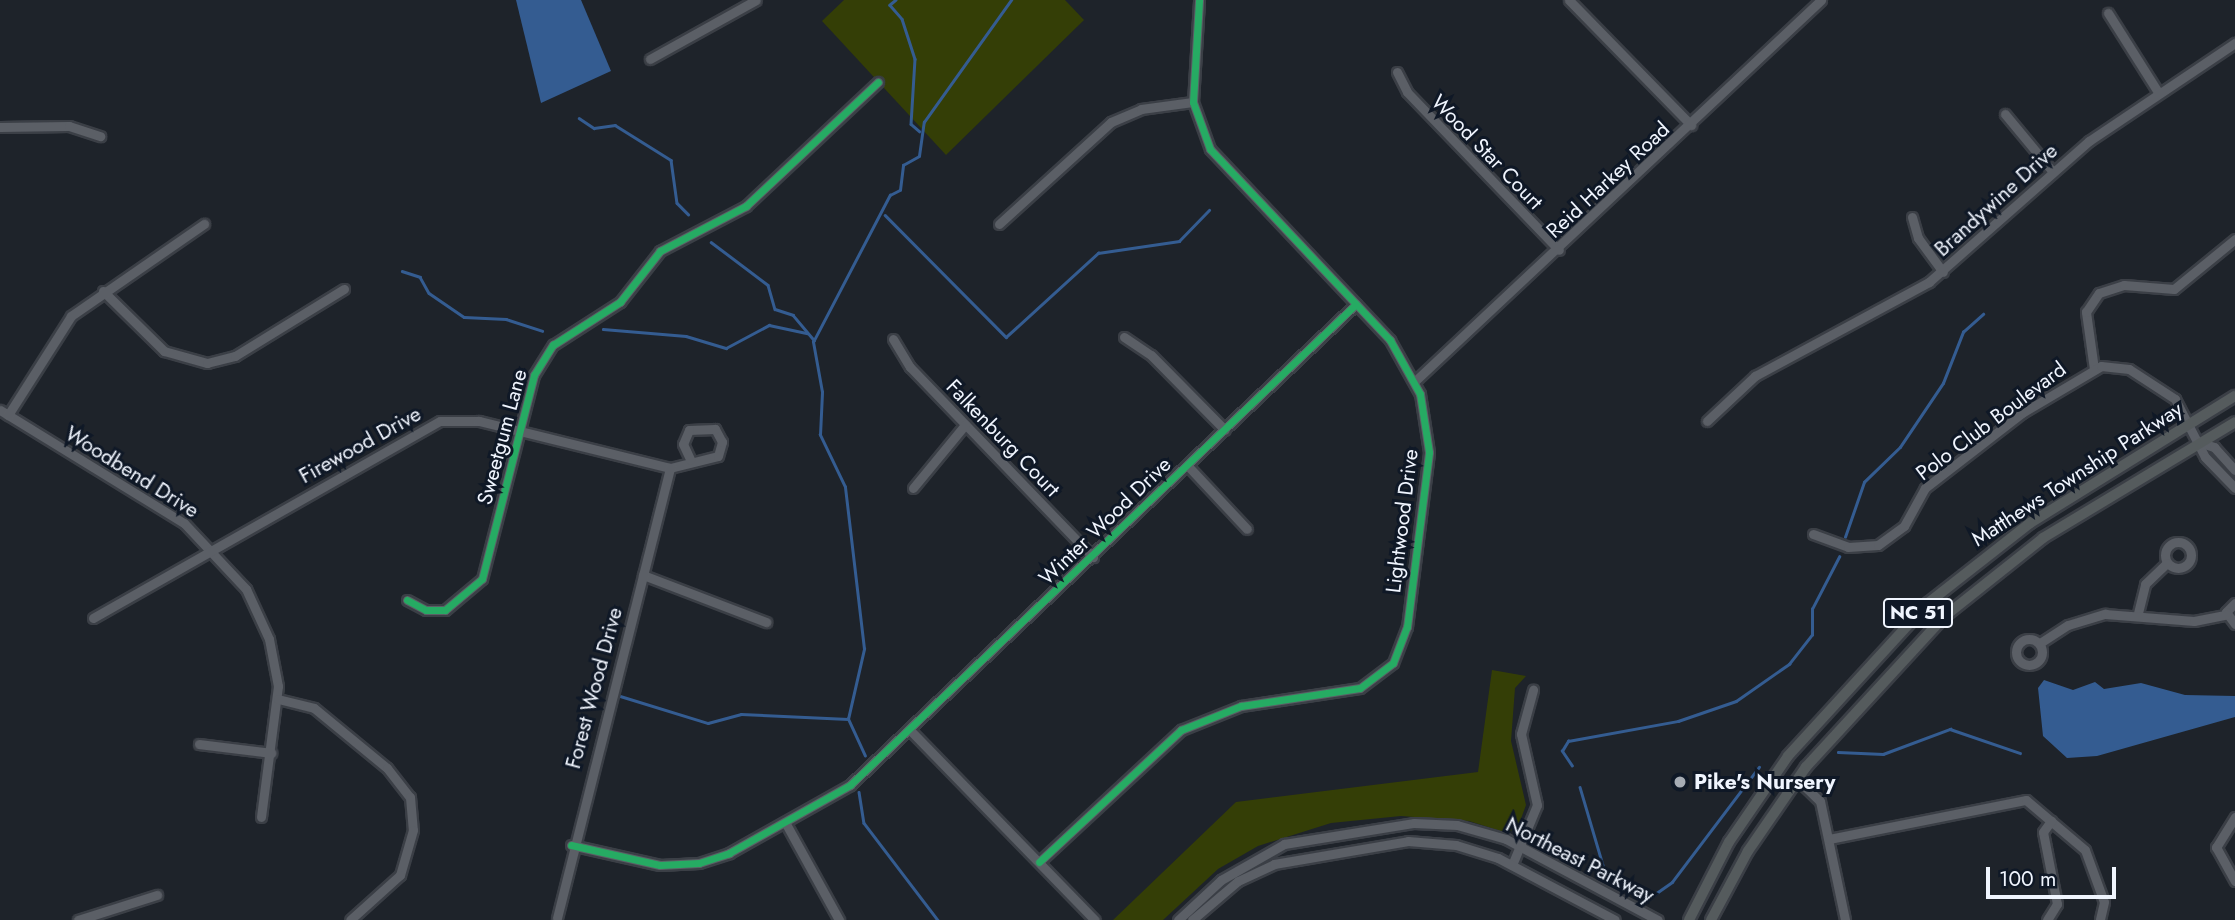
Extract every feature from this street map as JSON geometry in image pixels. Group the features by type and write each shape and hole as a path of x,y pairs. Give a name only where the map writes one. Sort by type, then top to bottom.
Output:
{"main road":[{"name":"Matthews Township Parkway","path":"1689,920 1729,842 1788,756 1928,603 2021,529 2235,396"},
{"name":"Matthews Township Parkway","path":"1712,920 1797,779 1936,626 1993,575 2235,422"}],"street":[{"path":"650,59 756,0"},
{"name":"Lightwood Drive","path":"1039,862 1181,730 1241,706 1360,688 1393,663 1407,627 1429,466 1427,425 1415,381 1398,350 1218,161 1193,102 1199,0"},
{"path":"1569,0 1691,125"},
{"name":"Reid Harkey Road","path":"1415,381 1559,250 1821,0"},
{"path":"2108,13 2158,92"},
{"name":"Brandywine Drive","path":"1707,421 1761,372 1873,316 1943,272 2053,172 2158,92 2235,43"},
{"name":"Wood Star Court","path":"1397,72 1407,92 1559,250"},
{"name":"Sweetgum Lane","path":"407,600 426,610 445,610 482,579 534,375 552,345 620,302 660,251 746,206 878,82"},
{"path":"999,224 1111,122 1141,109 1193,102"},
{"path":"2005,114 2053,172"},
{"path":"0,127 69,126 100,136"},
{"path":"1912,217 1918,238 1943,272"},
{"path":"4,412 62,326 103,291 204,224"},
{"path":"2094,369 2086,312 2099,293 2124,285 2174,289 2235,239"},
{"path":"103,291 164,351 207,363 235,356 344,289"},
{"name":"Winter Wood Drive","path":"572,845 646,863 686,865 729,853 850,785 912,732 1356,304"},
{"path":"1124,337 1152,355 1225,430"},
{"name":"Falkenburg Court","path":"893,339 910,367 1093,557"},
{"name":"Polo Club Boulevard","path":"1813,534 1848,547 1887,540 1925,488 2094,369 2114,365 2144,377 2175,399 2193,423 2205,457 2235,488"},
{"name":"Woodbend Drive","path":"4,412 184,523 214,550 264,624 278,699 261,817"},
{"name":"Firewood Drive","path":"93,618 214,550 418,428 453,419 520,430 670,468"},
{"path":"670,468 690,459 706,464 718,456 718,432 705,425 689,430 683,443 690,459"},
{"path":"914,488 965,425"},
{"path":"2201,443 2214,447 2235,470"},
{"path":"1188,466 1247,529"},
{"name":"Forest Wood Drive","path":"557,918 572,845 670,468"},
{"path":"2138,613 2146,584 2167,563"},
{"path":"643,575 766,622"},
{"path":"2040,643 2087,618 2138,613 2194,621 2226,615 2235,602"},
{"path":"2226,615 2235,624"},
{"path":"1512,865 1537,805 1521,734 1533,690"},
{"path":"278,699 314,708 387,768 410,797 413,830 400,876 350,920"},
{"path":"912,732 1095,920"},
{"path":"199,744 271,753"},
{"path":"1797,779 1820,801 1845,920"},
{"path":"1829,839 2026,800 2085,850 2104,902 2100,920"},
{"path":"2235,817 2216,847 2235,881"},
{"path":"2047,920 2057,904 2043,832 2051,821"},
{"path":"785,822 839,920"},
{"name":"Northeast Parkway","path":"1178,920 1242,865 1307,838 1434,823 1481,831 1521,848 1658,920"},
{"name":"Northeast Parkway","path":"1192,920 1256,871 1325,851 1433,842 1512,865 1615,920"},
{"path":"78,920 157,895"}],"green space":[{"path":"844,0 1065,0 1084,20 946,155 822,21"},
{"path":"1492,670 1526,676 1515,688 1511,741 1526,805 1518,827 1507,833 1469,821 1401,816 1331,823 1258,846 1218,869 1163,920 1113,920 1236,802 1478,772"}],"water":[{"path":"516,0 581,0 611,71 541,103"},
{"path":"2044,680 2073,690 2095,682 2104,689 2141,683 2185,695 2235,696 2235,717 2097,756 2067,758 2043,736 2038,688"}],"waterway":[{"path":"896,0 890,5 902,19 915,59 911,124 919,131"},
{"path":"865,756 848,719 864,649 845,487 820,435 822,392 813,342 890,195 900,190 903,165 919,156 924,122 1011,0"},
{"path":"579,118 594,128 615,125 671,160 677,203 688,214"},
{"path":"885,215 1006,337 1098,253 1179,241 1209,210"},
{"path":"711,242 768,285 775,309 793,315 814,340"},
{"path":"402,271 420,277 429,293 464,317 506,319 542,331"},
{"path":"1845,537 1864,482 1900,447 1943,383 1963,332 1983,314"},
{"path":"603,329 686,336 726,348 769,325 807,333"},
{"path":"1572,766 1562,751 1568,741 1678,721 1736,701 1789,664 1812,635 1812,609 1839,557"},
{"path":"617,695 708,723 741,714 848,719"},
{"path":"1838,752 1883,754 1950,729 2020,753"},
{"path":"1645,901 1672,882 1759,767"},
{"path":"1580,787 1605,872 1619,888"},
{"path":"859,792 864,823 938,920"}],"cycle path":[{"path":"1039,862 1181,730 1241,706 1360,688 1393,663 1407,627 1429,452 1420,394 1390,340 1210,149 1193,102 1199,0"},
{"path":"407,600 426,610 445,610 482,579 534,375 553,345 620,302 660,251 746,206 878,82"},
{"path":"571,845 660,865 699,863 729,853 850,785 1356,304"}],"place":[{"name":"Pike's Nursery","path":"1680,782"}]}
